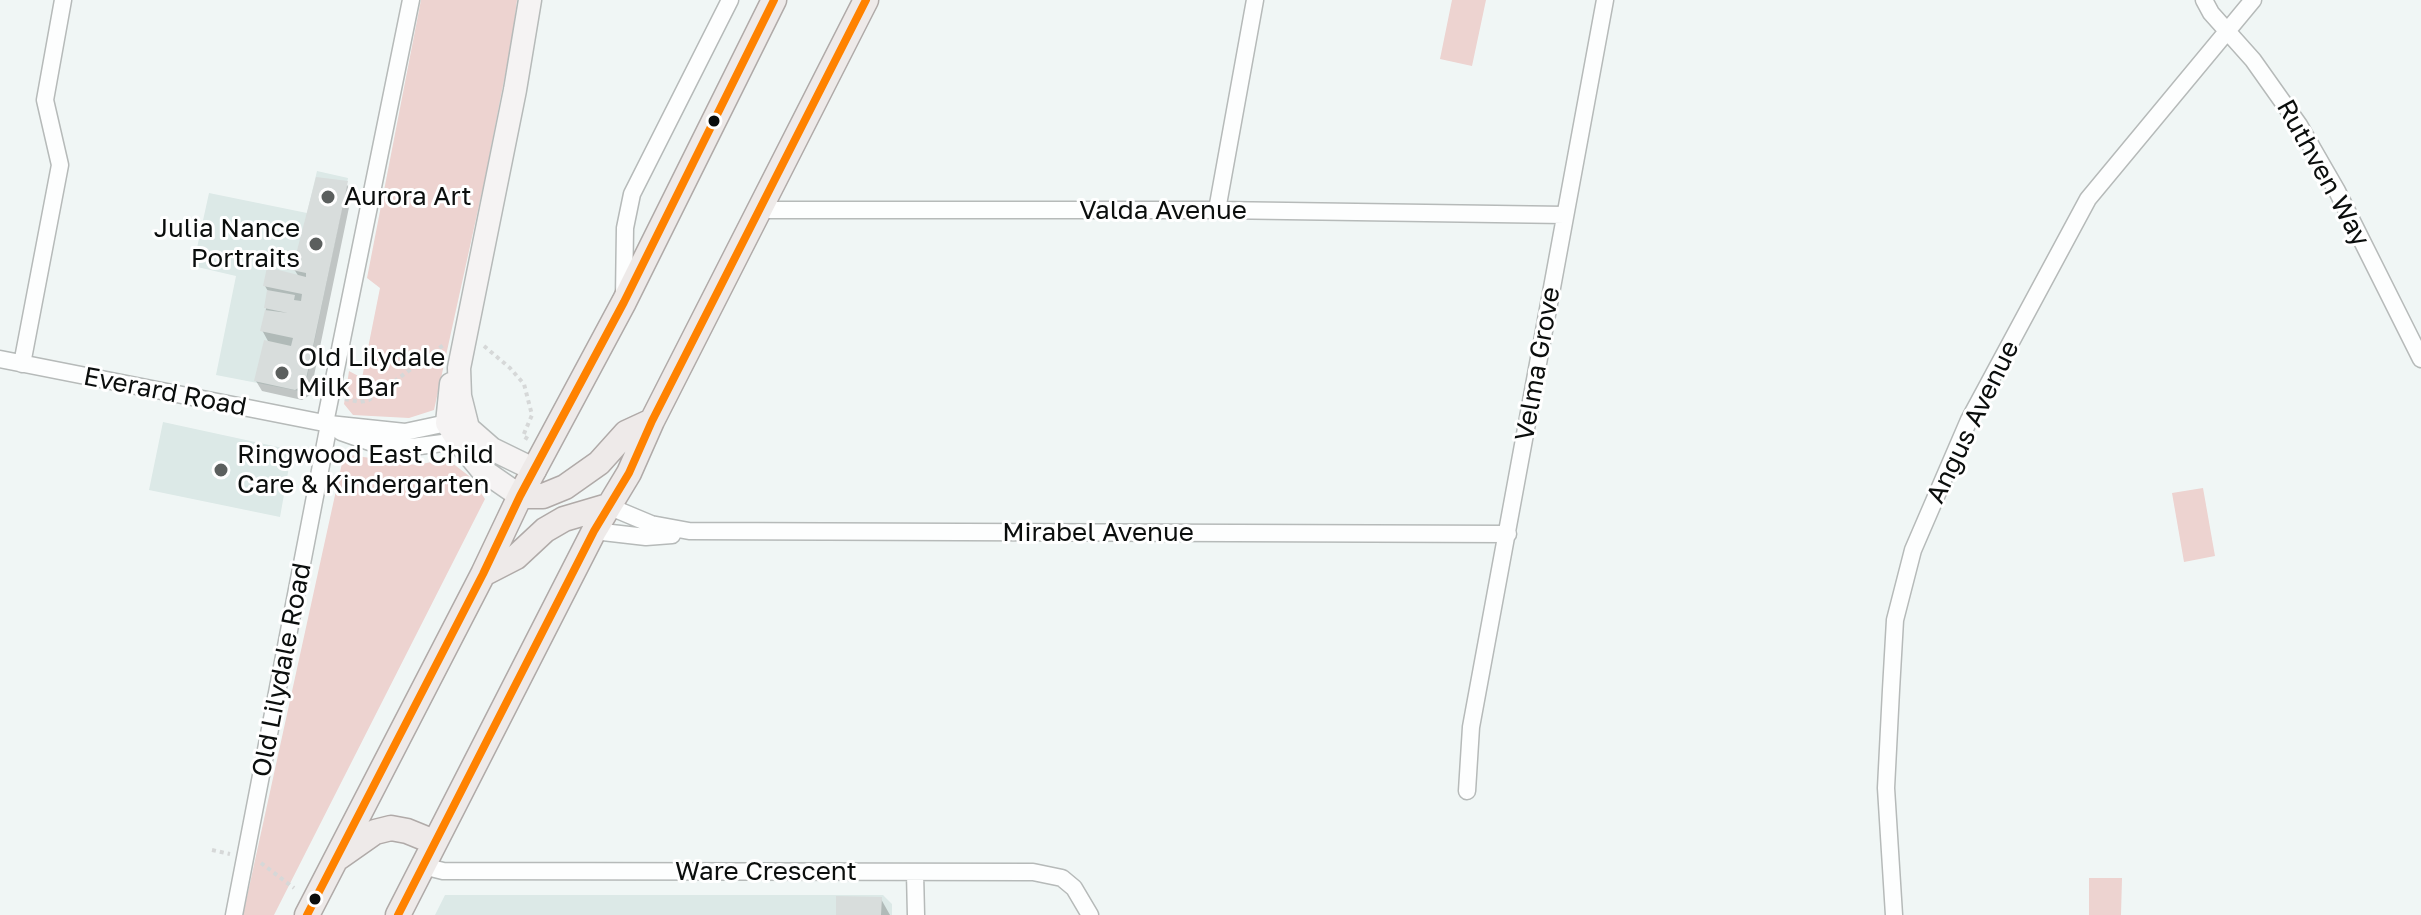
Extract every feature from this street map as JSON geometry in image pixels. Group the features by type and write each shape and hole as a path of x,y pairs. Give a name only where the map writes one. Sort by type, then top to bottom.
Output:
{"main road":[{"path":"307,915 520,496 624,302 774,0"},
{"path":"398,915 594,531 629,473 652,421 866,0"},
{"path":"520,496 543,496 565,487 599,463 626,433 652,421"},
{"path":"535,470 608,506"},
{"path":"520,496 594,531"},
{"path":"483,574 516,557 545,530 564,519 608,506"},
{"path":"336,859 375,832 391,828 434,842"}],"street":[{"path":"22,364 60,165 45,100 63,0"},
{"name":"Old Lilydale Road","path":"234,915 411,0"},
{"path":"520,496 481,469 458,431 462,407 459,368 530,0"},
{"path":"624,302 625,228 632,194 730,0"},
{"path":"1217,210 1255,0"},
{"name":"Velma Grove","path":"1467,791 1471,727 1605,0"},
{"name":"Ruthven Way","path":"2204,0 2211,13 2261,70 2299,125 2337,191 2421,359"},
{"name":"Angus Avenue","path":"1894,915 1886,788 1891,690 1895,620 1913,550 1969,420 2088,199 2253,0"},
{"name":"Valda Avenue","path":"760,210 1217,210 1565,215"},
{"name":"Everard Road","path":"0,359 327,424 345,435 393,447 419,447 458,431"},
{"path":"458,431 535,470"},
{"name":"Mirabel Avenue","path":"608,506 651,524 689,531"},
{"name":"Mirabel Avenue","path":"594,531 646,537 689,531 1508,534"},
{"name":"Ware Crescent","path":"423,866 443,871 1033,872 1062,878 1074,888 1090,915"},
{"path":"915,873 916,915"}],"shaded area":[{"path":"421,0 517,0 512,39 434,410 409,418 353,415 344,404 349,371 362,378 380,288 367,278"},
{"path":"1452,0 1486,0 1472,66 1440,59"},
{"path":"317,171 348,178 304,392 216,375 236,276 193,266 209,193 307,213"},
{"name":"Ringwood East Child Care & Kindergarten","path":"163,422 292,450 280,517 149,490"},
{"path":"344,454 416,465 447,459 469,476 485,499 274,915 243,915"},
{"path":"2203,488 2215,556 2184,562 2172,493"},
{"path":"2089,878 2122,878 2121,915 2089,915"},
{"path":"445,895 883,895 892,904 892,915 435,915"}],"building":[{"path":"316,177 348,181 305,384 295,390 254,381 264,340 291,346 293,338 260,331 265,310 288,313 264,308 267,290 295,295 294,300 301,301 302,294 263,286 267,267 306,277 306,273 292,270"},
{"path":"836,896 882,897 881,915 836,915"}],"transit line":[{"path":"307,915 520,496 624,302 774,0"},
{"path":"398,915 594,531 629,473 652,421 866,0"}],"place":[{"name":"Aurora Art","path":"328,197"},
{"name":"Julia Nance Portraits","path":"316,244"},
{"name":"Old Lilydale Milk Bar","path":"282,373"},
{"name":"Ringwood East Child Care & Kindergarten","path":"221,470"}]}
